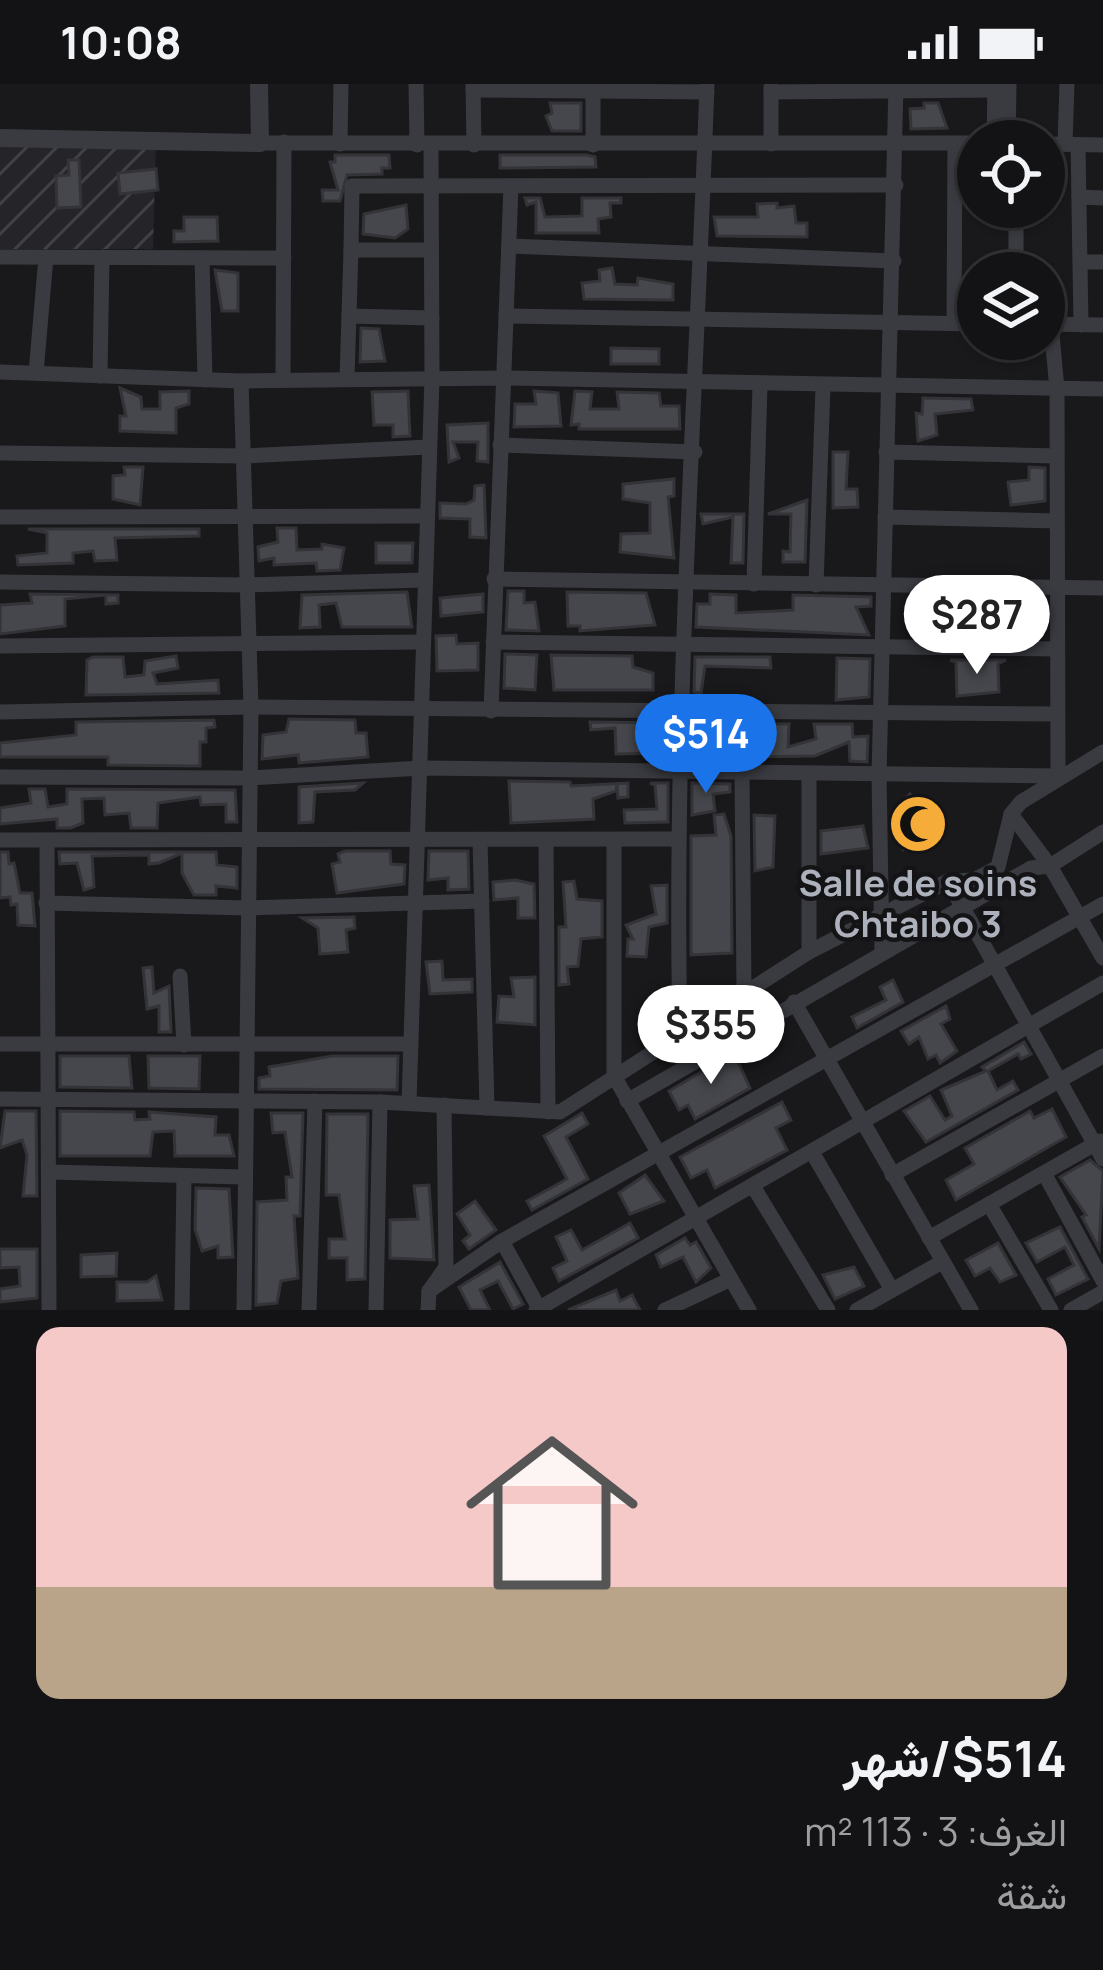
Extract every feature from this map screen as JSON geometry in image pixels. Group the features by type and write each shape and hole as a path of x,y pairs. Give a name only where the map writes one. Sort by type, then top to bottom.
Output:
{"street":[{"path":"259,84 260,142"},
{"path":"340,144 341,84"},
{"path":"409,1103 432,378 431,186 416,84"},
{"path":"1067,84 1079,197 1081,325"},
{"path":"771,144 771,88 999,86"},
{"path":"996,120 999,86"},
{"path":"999,86 1005,120"},
{"path":"474,145 473,87 707,88 690,583 676,773 680,1033"},
{"path":"593,87 593,145"},
{"path":"882,952 879,776 897,87"},
{"path":"0,138 424,145 955,143 954,323"},
{"path":"284,142 284,380"},
{"path":"1065,145 1103,145"},
{"path":"347,380 352,186 896,185"},
{"path":"491,711 511,186"},
{"path":"1079,197 1103,198"},
{"path":"509,246 894,261"},
{"path":"351,250 431,250"},
{"path":"0,257 284,258"},
{"path":"36,373 46,257"},
{"path":"100,376 102,257"},
{"path":"202,258 205,380"},
{"path":"1080,262 1103,262"},
{"path":"349,316 431,318"},
{"path":"506,316 957,323"},
{"path":"1065,325 1103,325"},
{"path":"1053,360 1057,389 1058,777"},
{"path":"0,371 241,381 503,378 1103,389"},
{"path":"241,381 251,707 244,1310"},
{"path":"754,584 760,385"},
{"path":"816,585 823,386"},
{"path":"500,445 694,452"},
{"path":"0,453 244,456 429,447"},
{"path":"886,452 1056,455"},
{"path":"0,517 427,516"},
{"path":"885,517 1056,520"},
{"path":"494,579 1103,588"},
{"path":"0,582 247,585 424,580"},
{"path":"0,646 422,642"},
{"path":"493,642 1057,649"},
{"path":"0,712 251,707 1058,714"},
{"path":"0,1099 380,1102 560,1112 744,990 880,912 949,881 974,880 998,867 1011,814 1021,802 1103,752"},
{"path":"0,777 250,778 422,768 1058,777"},
{"path":"742,774 744,990"},
{"path":"809,775 809,952"},
{"path":"1011,814 1050,866 1103,958"},
{"path":"627,1101 882,952 1031,868 1050,866 1103,832"},
{"path":"0,840 676,839"},
{"path":"480,840 487,1108"},
{"path":"546,840 548,1112"},
{"path":"614,840 614,1076 749,1310"},
{"path":"47,841 49,1310"},
{"path":"929,1238 1044,1173 1100,1148 992,967 949,881"},
{"path":"46,903 247,908 482,901"},
{"path":"429,1291 502,1241 1103,904"},
{"path":"179,976 184,1045"},
{"path":"502,1241 538,1310 1103,983"},
{"path":"794,1002 971,1310"},
{"path":"0,1044 411,1044"},
{"path":"892,1175 1103,1056"},
{"path":"309,1310 315,1101"},
{"path":"376,1310 380,1102"},
{"path":"428,1310 429,1291 446,1267 444,1105"},
{"path":"812,1152 892,1290"},
{"path":"50,1172 244,1178"},
{"path":"1044,1173 1103,1281"},
{"path":"182,1310 184,1178"},
{"path":"753,1186 828,1310"},
{"path":"989,1204 1051,1310"},
{"path":"856,1310 943,1262"},
{"path":"665,1310 731,1279"},
{"path":"1071,1310 1103,1292"}],"shaded area":[{"path":"0,131 156,139 153,249 0,249"}],"building":[{"path":"550,103 581,103 581,131 552,131 546,116 552,113"},
{"path":"924,103 938,103 947,128 911,129 910,109 924,108"},
{"path":"335,155 389,155 390,168 382,168 382,174 347,175 340,201 323,201 322,190 338,190 330,162 335,162"},
{"path":"500,155 587,155 595,157 596,167 500,168"},
{"path":"68,160 79,160 81,207 57,208 56,176 69,175"},
{"path":"156,169 158,190 120,194 118,173"},
{"path":"525,198 540,198 545,217 582,216 582,198 621,198 621,203 610,203 611,217 598,219 599,233 536,233 536,202 527,205"},
{"path":"777,203 777,208 794,206 796,223 807,223 807,237 717,236 714,217 758,217 757,204"},
{"path":"406,205 408,229 395,238 363,234 364,214"},
{"path":"184,217 217,217 218,241 174,242 174,231 184,231"},
{"path":"612,268 615,284 637,285 638,278 673,284 673,300 584,299 582,283 600,281 599,270"},
{"path":"215,270 238,273 238,311 222,311"},
{"path":"361,328 379,329 385,361 360,362"},
{"path":"611,348 659,349 659,364 611,364"},
{"path":"120,388 141,397 142,409 160,409 160,392 189,391 189,404 176,408 176,433 120,431 120,416 126,416"},
{"path":"408,391 410,436 393,437 393,425 374,425 372,392"},
{"path":"534,391 558,393 561,426 514,427 515,404 536,404"},
{"path":"575,391 592,392 590,409 619,409 617,392 659,393 661,406 679,406 680,429 579,429 579,424 571,425"},
{"path":"923,398 971,399 973,410 935,414 937,435 918,441 916,413 922,414"},
{"path":"488,423 488,462 477,461 478,442 453,442 459,458 449,462 447,425"},
{"path":"833,452 848,452 846,489 857,489 858,507 833,508"},
{"path":"124,467 143,467 140,505 113,499 113,476 125,475"},
{"path":"1029,467 1045,468 1045,501 1011,505 1008,482 1029,480"},
{"path":"674,479 674,496 668,497 674,558 620,552 621,534 650,533 650,503 623,499 623,484"},
{"path":"484,485 486,538 470,537 470,519 440,518 440,503 466,504 474,500 475,486"},
{"path":"807,500 805,562 783,562 783,551 790,552 791,514 768,514"},
{"path":"701,514 744,514 743,563 731,563 733,517 703,524"},
{"path":"277,528 296,528 297,550 322,549 322,544 344,548 340,570 317,571 316,563 274,565 274,558 259,561 258,547 278,542"},
{"path":"28,529 199,529 199,536 115,538 117,560 95,561 93,551 73,553 73,563 18,565 17,556 47,553 47,533"},
{"path":"376,543 413,543 412,563 376,563"},
{"path":"508,591 524,591 524,603 535,602 539,631 506,630"},
{"path":"407,592 412,627 342,627 336,603 319,605 320,627 300,628 302,595"},
{"path":"567,592 646,593 655,625 580,631 580,626 568,626"},
{"path":"30,594 118,595 118,603 106,604 106,595 65,599 65,626 0,634 0,605 32,603"},
{"path":"483,594 483,612 441,616 440,598"},
{"path":"710,594 736,595 736,613 793,610 793,595 871,597 871,606 856,607 869,635 696,627 697,604 710,604"},
{"path":"987,598 1001,598 1003,609 1025,608 1027,631 980,636 979,621 991,621"},
{"path":"456,635 457,644 478,643 478,670 437,671 436,636"},
{"path":"505,654 537,655 535,690 504,688"},
{"path":"551,655 632,656 633,667 653,673 653,690 554,690"},
{"path":"176,656 178,668 153,673 157,684 218,680 219,693 86,695 87,660 93,657 123,657 125,677 144,675 145,661"},
{"path":"695,657 770,657 771,668 705,666 701,693 694,692"},
{"path":"837,658 870,659 869,697 836,700"},
{"path":"950,660 1006,660 998,664 999,692 957,696 956,662"},
{"path":"289,719 355,720 356,733 366,733 368,757 299,763 298,755 262,759 263,735 286,732"},
{"path":"214,720 215,727 206,728 206,742 200,742 200,766 108,765 108,757 0,757 0,743 76,735 76,722"},
{"path":"590,722 669,723 664,728 666,753 616,754 615,728 591,730"},
{"path":"693,723 789,724 788,747 816,739 814,724 852,724 853,737 868,736 867,762 850,761 849,742 815,756 693,758"},
{"path":"509,781 570,782 571,786 628,783 628,797 618,798 617,784 616,791 593,799 594,819 511,823"},
{"path":"363,783 355,790 315,792 313,822 299,823 299,787"},
{"path":"650,783 668,783 668,822 625,823 624,810 657,809 655,785"},
{"path":"692,783 730,784 730,792 713,794 715,811 692,815"},
{"path":"29,789 45,789 48,807 67,804 67,789 235,790 237,822 226,822 226,804 201,805 200,797 158,803 157,828 131,828 129,813 105,815 104,798 82,799 83,823 71,828 57,828 57,819 0,824 0,808 31,803"},
{"path":"910,794 938,822 933,826 943,836 928,850 923,845 903,850 899,831 915,828 896,808"},
{"path":"724,814 731,836 732,953 691,955 691,836 716,835 714,815"},
{"path":"754,815 775,816 773,867 755,871"},
{"path":"863,826 868,848 821,854 821,831"},
{"path":"390,851 391,864 405,865 404,884 337,893 332,864 340,862 338,854"},
{"path":"429,851 468,851 469,889 448,890 448,878 428,880"},
{"path":"0,852 8,852 9,864 14,863 20,893 32,893 35,926 18,925 17,904 11,905 10,897 0,898"},
{"path":"59,852 216,852 217,865 237,867 237,888 216,886 216,895 194,895 182,873 182,853 149,864 149,855 92,856 94,887 84,890 77,863 60,864"},
{"path":"574,881 577,899 602,901 602,937 581,939 578,966 567,967 569,984 559,985 559,927 566,927 563,882"},
{"path":"493,882 534,884 535,918 518,918 518,898 494,900"},
{"path":"667,885 667,923 649,927 646,957 627,956 628,939 633,939 626,925 656,914 651,886"},
{"path":"354,917 355,928 346,930 348,952 320,954 318,928 302,918"},
{"path":"442,961 443,980 472,979 472,992 430,994 426,962"},
{"path":"152,967 154,993 169,986 171,1032 159,1032 159,1006 147,1009 143,968"},
{"path":"535,977 535,1025 497,1022 499,996 514,997 511,978"},
{"path":"893,980 903,1002 857,1028 852,1017 886,1000 880,987"},
{"path":"946,1006 950,1019 941,1024 957,1051 940,1063 936,1055 928,1059 919,1037 909,1044 901,1031"},
{"path":"1024,1042 1031,1054 1021,1059 1018,1054 988,1071 997,1090 1013,1081 1018,1090 926,1142 904,1111 930,1096 945,1120 952,1116 941,1090 986,1071 982,1067"},
{"path":"734,1053 750,1088 695,1119 688,1105 679,1110 669,1091"},
{"path":"60,1056 129,1056 132,1088 60,1087"},
{"path":"148,1056 200,1056 199,1089 149,1088"},
{"path":"332,1056 398,1056 397,1090 259,1089 259,1078 270,1076 269,1067"},
{"path":"782,1102 791,1120 776,1128 787,1150 715,1188 707,1170 691,1178 680,1157"},
{"path":"1052,1109 1066,1137 956,1200 946,1180 974,1164 965,1148 1030,1111 1034,1118"},
{"path":"5,1111 36,1111 37,1196 23,1196 27,1155 22,1140 0,1148"},
{"path":"60,1111 134,1112 135,1120 150,1119 149,1112 216,1117 215,1135 229,1135 234,1156 175,1156 174,1131 153,1132 150,1156 60,1156"},
{"path":"271,1113 303,1113 300,1216 294,1216 298,1278 281,1281 277,1303 256,1305 257,1202 287,1200 286,1177 292,1177 285,1132 273,1133"},
{"path":"582,1113 588,1124 566,1137 588,1179 532,1210 527,1201 567,1179 544,1136"},
{"path":"327,1114 368,1114 365,1279 347,1280 347,1258 329,1258 329,1239 345,1239 339,1195 326,1195"},
{"path":"1090,1160 1103,1171 1099,1249 1082,1217 1086,1215 1060,1177"},
{"path":"645,1175 664,1201 630,1214 619,1193"},
{"path":"429,1185 434,1260 390,1258 390,1220 418,1219 414,1186"},
{"path":"196,1188 229,1189 233,1257 218,1258 218,1246 202,1251 195,1229"},
{"path":"475,1201 496,1230 469,1249 463,1241 470,1235 457,1214"},
{"path":"630,1223 638,1238 559,1281 553,1268 567,1261 556,1237 571,1230 582,1250"},
{"path":"1060,1227 1088,1279 1056,1295 1048,1279 1074,1265 1065,1247 1037,1262 1026,1243"},
{"path":"685,1238 690,1245 696,1242 711,1268 696,1282 683,1257 661,1267 656,1255"},
{"path":"998,1243 1016,1275 1000,1282 990,1268 975,1276 966,1260"},
{"path":"0,1249 37,1249 37,1298 0,1302 0,1289 20,1286 19,1267 0,1268"},
{"path":"117,1253 116,1276 81,1277 81,1255"},
{"path":"500,1262 523,1304 513,1309 498,1281 480,1290 490,1310 471,1310 459,1287"},
{"path":"854,1267 864,1286 835,1299 823,1275"},
{"path":"156,1276 162,1300 117,1301 117,1282 147,1282"},
{"path":"616,1290 620,1301 632,1295 640,1310 568,1310"}],"place":[{"name":"Salle de soins Chtaibo 3","path":"918,824"}]}
